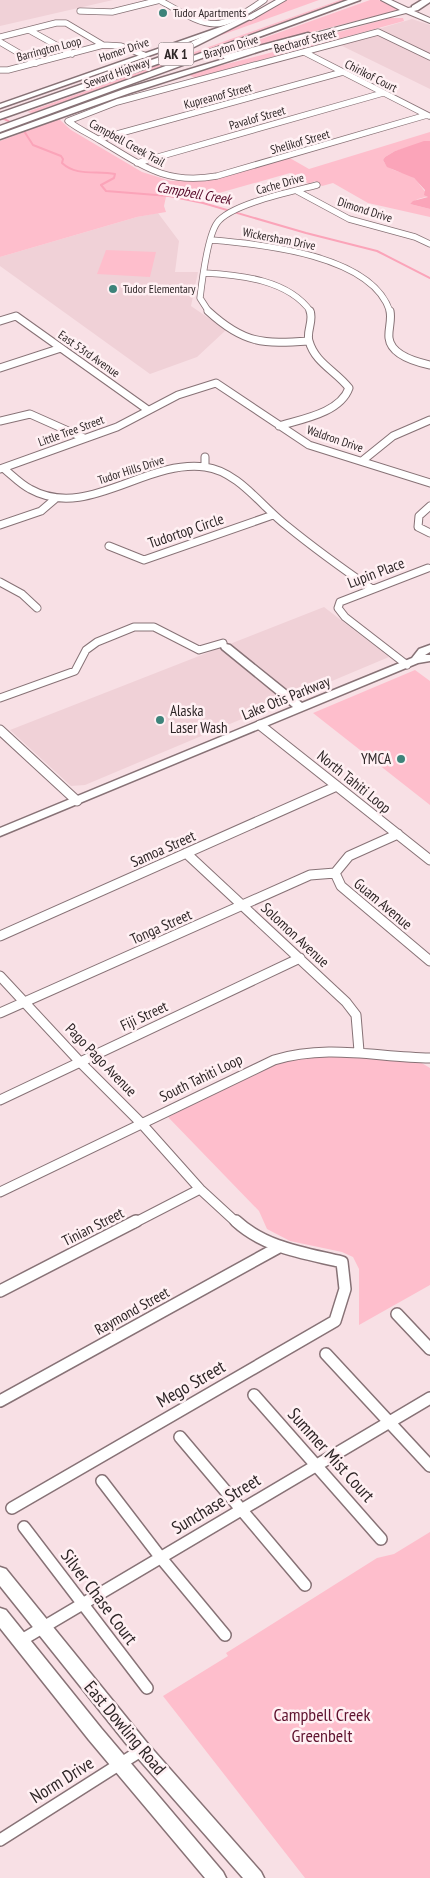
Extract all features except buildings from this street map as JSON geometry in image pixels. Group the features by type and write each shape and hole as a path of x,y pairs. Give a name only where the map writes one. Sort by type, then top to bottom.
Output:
{"highway":[{"name":"Seward Highway","path":"0,116 331,0"},
{"name":"Seward Highway","path":"0,129 356,0"},
{"path":"410,9 427,0"},
{"path":"163,59 215,36 248,18"},
{"path":"125,84 227,55 308,36"}],"main road":[{"name":"Homer Drive","path":"0,106 248,18 282,0"},
{"path":"385,0 430,15"},
{"path":"398,0 430,21"},
{"name":"Brayton Drive","path":"0,138 106,98 181,74 308,36 410,9"},
{"path":"224,645 301,708"},
{"name":"Lake Otis Parkway","path":"411,662 423,651 430,648"},
{"name":"Lake Otis Parkway","path":"0,832 411,662 430,658"},
{"name":"East Dowling Road","path":"0,1574 142,1750 255,1878"},
{"name":"East Dowling Road","path":"0,1615 120,1764 218,1878"}],"street":[{"path":"80,11 112,12 160,0 200,21 214,25 225,22 264,0"},
{"name":"Barrington Loop","path":"0,37 56,23 66,23 103,45"},
{"path":"29,30 72,54"},
{"name":"Becharof Street","path":"69,122 71,118 111,104 378,32 430,57"},
{"path":"0,42 36,63"},
{"name":"Barrington Loop","path":"0,70 8,70 103,45 121,46 144,56"},
{"name":"Chirikof Court","path":"304,52 429,116"},
{"name":"Kupreanof Street","path":"99,139 343,72"},
{"path":"181,74 194,81"},
{"name":"Pavalof Street","path":"137,163 383,93"},
{"name":"Shelikof Street","path":"176,178 201,179 217,176 429,116"},
{"name":"Campbell Creek Trail","path":"69,122 152,172 176,178"},
{"name":"Cache Drive","path":"309,341 255,341 214,317 201,302 201,293 214,228 226,214 236,209 318,185"},
{"name":"Dimond Drive","path":"296,191 344,217 415,237 430,244"},
{"name":"Wickersham Drive","path":"212,240 264,245 317,258 345,269 367,282 389,302 392,316 389,334 391,344 410,358 430,365"},
{"path":"205,273 256,280 277,287 301,299 308,307 312,316 308,334 309,341 319,361 344,381 349,390"},
{"name":"East 53rd Avenue","path":"0,321 16,316 148,410"},
{"path":"0,368 61,348"},
{"name":"Little Tree Street","path":"2,468 117,426 178,395 216,383"},
{"name":"Waldron Drive","path":"216,383 309,445 430,483"},
{"path":"349,390 357,390"},
{"path":"279,426 336,405 346,396 349,390"},
{"path":"0,420 30,414 84,438"},
{"path":"362,461 387,439 406,427 430,420"},
{"path":"205,457 205,467"},
{"name":"Tudor Hills Drive","path":"55,499 74,499 97,494 150,474 178,468 205,467 225,474 241,484 273,515 372,589"},
{"path":"0,525 42,511 55,499 34,492 17,482 2,468"},
{"path":"430,506 419,516 418,528 430,533"},
{"name":"Tudortop Circle","path":"108,546 144,560 273,515"},
{"name":"Lupin Place","path":"411,662 345,617 338,608 340,602 428,568"},
{"path":"0,582 22,594 37,608"},
{"path":"0,698 75,671 86,650 96,642 134,627 154,627 199,650 224,645"},
{"name":"North Tahiti Loop","path":"260,724 430,860"},
{"path":"0,730 76,801"},
{"name":"Samoa Street","path":"0,936 337,786"},
{"name":"Guam Avenue","path":"398,834 349,856 335,874 341,886 430,961"},
{"name":"Solomon Avenue","path":"186,854 346,1002 356,1015 359,1051"},
{"name":"Tonga Street","path":"0,1013 310,875 335,874"},
{"name":"Fiji Street","path":"0,1100 300,958"},
{"name":"Pago Pago Avenue","path":"0,976 80,1062 142,1124 200,1189 244,1229 279,1247 342,1262"},
{"name":"South Tahiti Loop","path":"0,1192 274,1060 293,1054 359,1051 413,1058 430,1058"},
{"name":"Tinian Street","path":"0,1291 200,1189"},
{"name":"Raymond Street","path":"0,1402 279,1247"},
{"name":"Mego Street","path":"12,1508 335,1321 346,1289 342,1262"},
{"path":"397,1314 430,1348"},
{"path":"326,1354 430,1466"},
{"name":"Summer Mist Court","path":"254,1395 381,1538"},
{"name":"Sunchase Street","path":"20,1641 81,1603 161,1558 430,1398"},
{"path":"180,1437 305,1586"},
{"path":"102,1481 161,1558 225,1635"},
{"name":"Silver Chase Court","path":"24,1528 147,1688"},
{"name":"Norm Drive","path":"0,1840 142,1750"}],"shaded area":[{"path":"0,0 113,0 0,26"},
{"path":"412,19 430,25 430,89 334,42"},
{"path":"424,141 430,141 430,209 410,204 413,201 428,197 424,195 425,190 414,178 387,167 383,160 395,151"},
{"name":"Tudor Elementary","path":"158,213 179,241 175,272 198,272 191,306 226,330 197,357 150,374 0,266 0,257 137,217"},
{"path":"324,607 389,657 85,785 71,786 10,730"}],"green space":[{"path":"287,0 319,0 219,36 221,34"},
{"path":"340,0 349,0 32,113 27,112"},
{"path":"370,0 379,0 399,10 202,60"},
{"path":"390,18 403,18 404,21 195,78 187,74 285,49"},
{"path":"59,119 71,130 142,172 171,181 215,179 288,157 309,169 430,132 430,141 395,151 383,160 389,168 414,178 429,196 418,199 410,204 430,209 430,217 368,203 333,183 322,186 315,181 309,184 290,173 205,197 191,195 174,189 167,192 164,206 166,212 137,217 0,257 0,141"},
{"path":"106,250 156,252 150,277 97,274"},
{"name":"YMCA","path":"415,670 430,681 430,805 313,713"},
{"path":"355,1052 420,1062 430,1068 430,1285 359,1325 359,1269 353,1257 342,1252 290,1241 267,1229 259,1211 168,1117 286,1059"},
{"name":"Campbell Creek Greenbelt","path":"430,1532 430,1878 305,1878 163,1696 228,1656 226,1653 377,1558 394,1554"}],"waterway":[{"name":"Campbell Creek","path":"0,117 22,128 33,145 61,156 63,159 62,163 74,170 115,174 114,178 101,185 106,191 169,196 203,203 306,233 377,251 430,278"}],"place":[{"name":"Tudor Apartments","path":"163,13"},
{"name":"Tudor Elementary","path":"113,289"},
{"name":"Alaska Laser Wash","path":"160,720"},
{"name":"YMCA","path":"401,759"}]}
